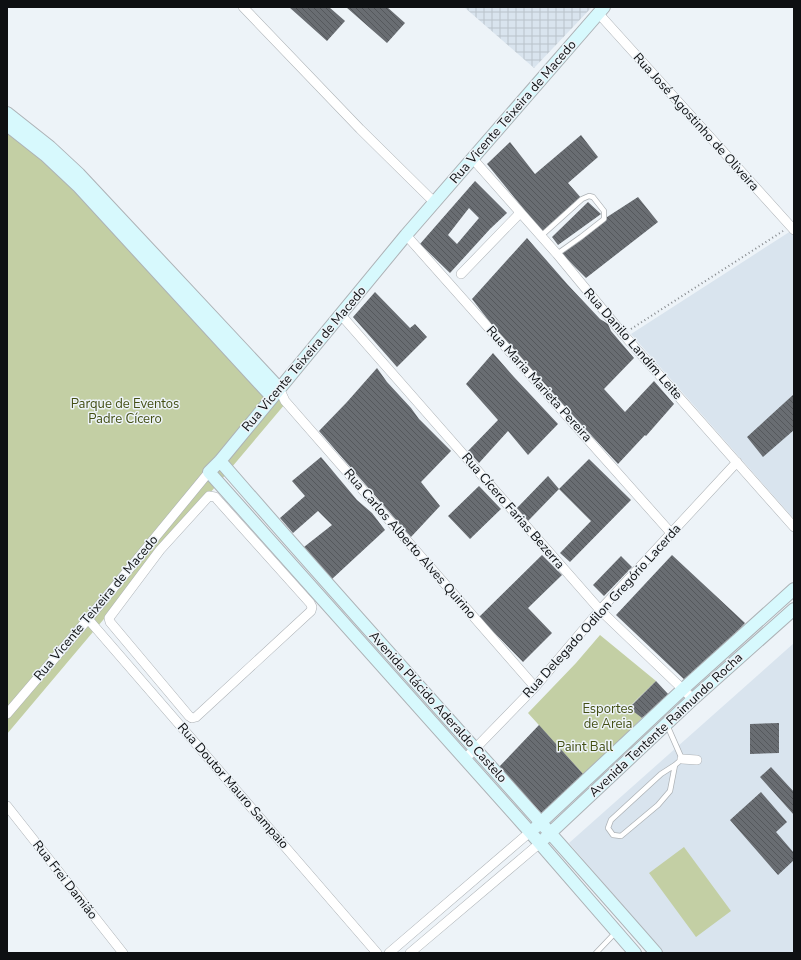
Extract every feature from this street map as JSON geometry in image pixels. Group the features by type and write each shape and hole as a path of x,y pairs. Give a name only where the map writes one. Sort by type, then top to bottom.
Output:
{"street":[{"path":"243,7 360,129 434,202"},
{"name":"Rua Vicente Teixeira de Macedo","path":"7,714 88,619 209,472 220,461 406,235 474,159 602,10"},
{"name":"Rua José Agostinho de Oliveira","path":"602,10 792,228"},
{"path":"7,113 39,145"},
{"path":"7,125 39,145 79,174 117,222 276,393"},
{"name":"Rua Danilo Landim Leite","path":"474,159 557,254 623,334 794,527"},
{"path":"461,274 520,213"},
{"name":"Rua Maria Marieta Pereira","path":"406,235 671,534"},
{"name":"Rua Cícero Farias Bezerra","path":"341,315 600,610 693,699"},
{"name":"Rua Carlos Alberto Alves Quirino","path":"276,393 535,687"},
{"name":"Avenida Plácido Aderaldo Castelo","path":"220,461 656,953"},
{"name":"Rua Delegado Odilon Gregório Lacerda","path":"465,759 535,687 600,610 737,462"},
{"name":"Avenida Plácido Aderaldo Castelo","path":"209,472 540,843 635,953"},
{"path":"209,496 212,496 312,607 311,611 214,701 196,717 192,718 109,620 160,550 209,496"},
{"path":"151,542 160,550"},
{"path":"321,596 331,587"},
{"name":"Avenida Tentente Raimundo Rocha","path":"530,832 683,689 794,589"},
{"name":"Avenida Tentente Raimundo Rocha","path":"540,843 693,699 794,609"},
{"name":"Rua Doutor Mauro Sampaio","path":"88,619 377,953"},
{"path":"679,762 697,760"},
{"name":"Rua Frei Damião","path":"7,806 122,953"},
{"path":"389,953 530,832"},
{"path":"410,953 540,843"},
{"path":"457,895 466,906"}],"lane":[{"path":"540,236 582,199 589,196 593,197 604,211 604,219 557,254"},
{"path":"667,723 679,762 670,791 658,805 621,836 613,835 608,828 611,820 661,774 679,762"},
{"path":"596,953 616,932"}],"path":[{"path":"623,334 792,228"}],"shaded area":[{"path":"464,7 592,7 534,68"},
{"path":"794,229 794,519 631,334"},
{"path":"794,643 794,953 664,953 569,843"}],"green space":[{"name":"Parque de Eventos Padre Cícero","path":"7,126 30,142 264,389 285,404 7,734"},
{"path":"600,635 656,681 629,707 642,718 584,775 528,713 576,663"},
{"path":"684,847 731,911 696,937 649,873"}],"building":[{"path":"289,7 329,7 345,21 327,41"},
{"path":"346,7 387,7 405,23 387,43"},
{"path":"581,135 598,157 568,183 582,199 544,234 487,164 510,142 535,174"},
{"path":"475,181 507,213 490,229 450,273 420,244","holes":["469,208 479,218 457,244 448,235"]},
{"path":"638,197 658,222 586,278 560,252 604,219"},
{"path":"588,202 601,214 558,245 552,237"},
{"path":"527,238 600,319 608,324 611,331 634,358 604,389 625,412 654,381 674,404 646,436 645,435 618,464 540,380 492,325 472,299"},
{"path":"375,292 410,328 415,324 427,337 397,367 353,317"},
{"path":"493,353 558,424 528,455 508,431 479,463 468,451 498,420 466,384"},
{"path":"377,368 419,419 451,451 421,482 440,506 411,537 319,431"},
{"path":"794,394 794,430 763,457 747,437"},
{"path":"321,457 357,500 372,513 385,530 332,579 304,547 332,525 318,511 293,533 280,518 305,496 292,481"},
{"path":"589,459 631,500 570,562 560,553 591,521 559,489"},
{"path":"548,476 559,489 528,521 516,509"},
{"path":"479,486 501,509 470,539 448,516"},
{"path":"542,555 562,575 528,608 552,633 523,662 479,617"},
{"path":"672,555 745,623 688,683 616,615"},
{"path":"621,556 632,567 604,596 593,585"},
{"path":"656,681 669,695 642,718 629,708"},
{"path":"779,723 779,753 750,754 750,724"},
{"path":"539,725 584,775 540,815 499,767"},
{"path":"771,767 794,792 794,815 760,777"},
{"path":"761,792 787,822 776,832 794,853 794,860 778,875 730,820"}],"park label":[{"name":"Esportes de Areia","path":"608,716"},
{"name":"Paint Ball","path":"585,747"}]}
